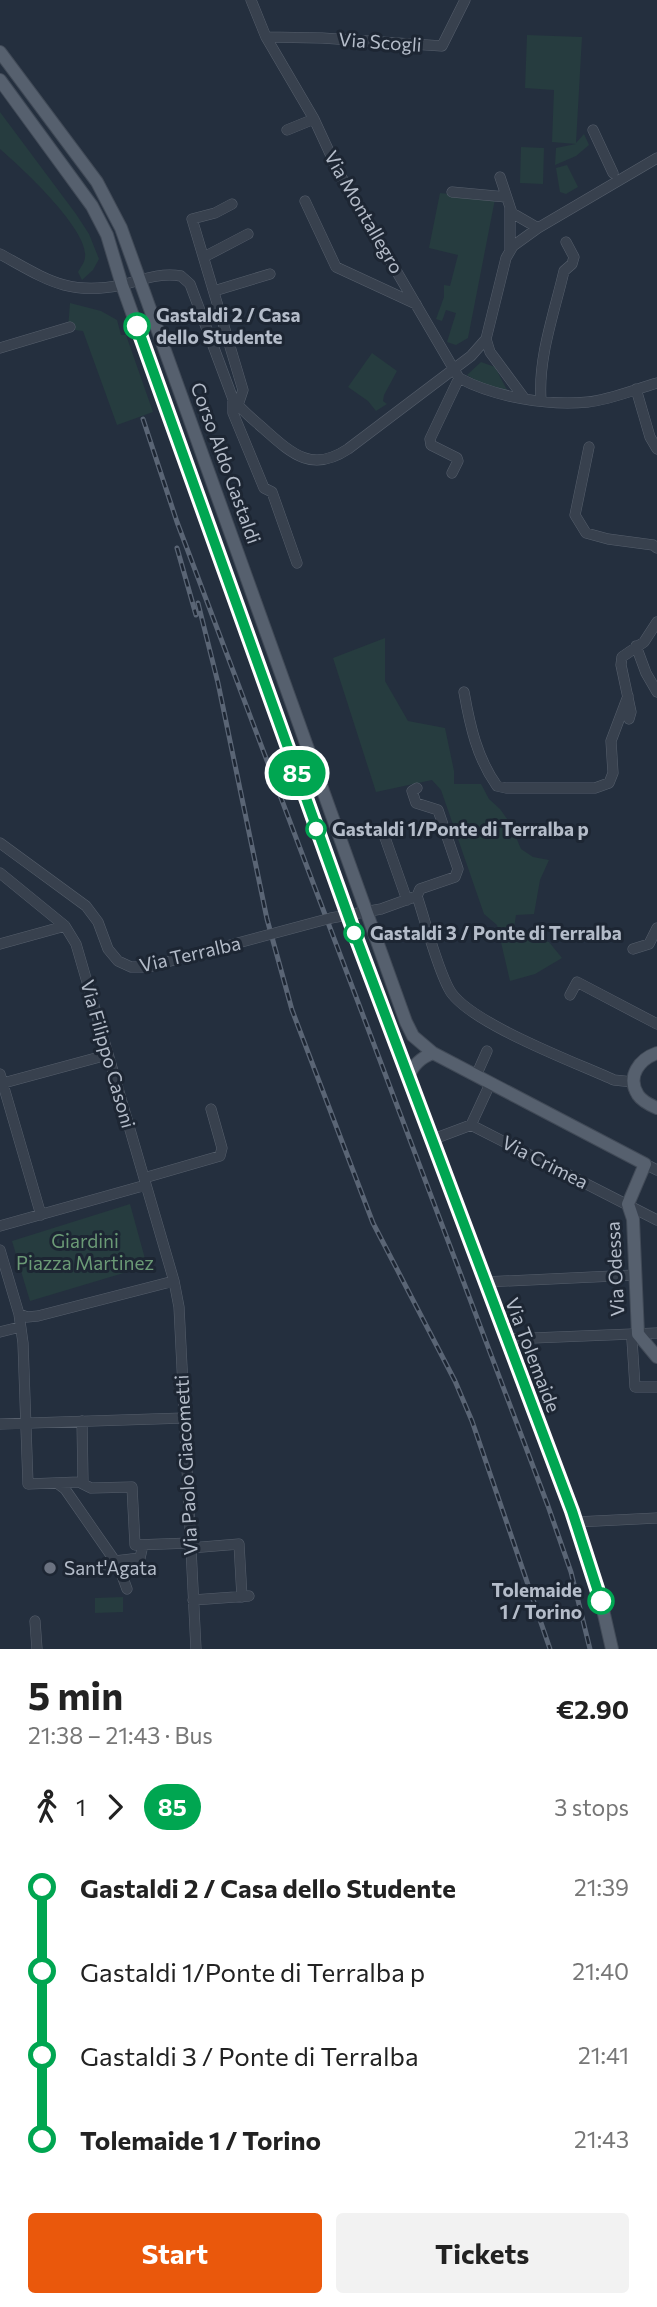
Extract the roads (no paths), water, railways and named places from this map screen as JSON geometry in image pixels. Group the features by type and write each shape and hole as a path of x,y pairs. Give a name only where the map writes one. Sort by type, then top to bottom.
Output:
{"main road":[{"name":"Corso Aldo Gastaldi","path":"0,52 97,182 121,228 413,1036 433,1053 645,1164"},
{"name":"Corso Aldo Gastaldi","path":"0,80 92,206 107,235 122,285 408,1077"},
{"path":"408,1077 418,1062 433,1053"},
{"path":"657,1053 643,1059 636,1069 633,1082 636,1094 657,1108"},
{"name":"Via Tolemaide","path":"408,1077 576,1522 598,1588 612,1649"},
{"name":"Via Odessa","path":"638,1334 633,1219 628,1203 645,1164"},
{"path":"638,1334 657,1357"}],"street":[{"name":"Via Montallegro","path":"251,0 266,37 314,119 339,173 456,374"},
{"name":"Via Scogli","path":"266,37 442,46 465,0"},
{"path":"287,130 314,119"},
{"path":"593,130 613,173"},
{"path":"452,473 457,458 431,445 430,439 456,374 486,339 506,258 513,246 538,228 657,158"},
{"path":"500,177 512,213 538,228"},
{"path":"452,192 508,202"},
{"name":"Via Montallegro","path":"305,201 336,267 417,304"},
{"path":"508,202 510,251"},
{"path":"232,204 215,214 191,219 243,390 235,402 233,413 264,488 272,492 296,563"},
{"path":"204,257 248,234"},
{"path":"541,400 540,374 543,355 564,271 572,264 574,257 565,242"},
{"path":"0,254 53,283 68,288 122,285 172,274 181,276 190,284 235,402 292,454 309,460 341,454 440,380 456,374 493,393 541,400 585,402 657,383"},
{"path":"214,291 270,274"},
{"path":"0,348 70,327"},
{"path":"486,339 490,352 524,398"},
{"path":"636,389 650,437 657,449"},
{"path":"589,447 575,515 586,533 608,540 653,545 657,548"},
{"path":"629,719 631,712 621,665 622,657 644,642 657,622"},
{"path":"636,646 646,673 657,692"},
{"path":"464,692 468,717 483,765 497,786 506,788 594,788 609,783 613,773 611,740 628,696"},
{"path":"348,915 368,912 412,898 420,889 455,877 458,869 438,810 416,803 412,791 417,789"},
{"path":"383,832 449,990 461,1004 501,1028 614,1080 633,1082"},
{"name":"Via Terralba","path":"0,843 86,905 98,922 108,949 118,961 131,967 149,967 348,915"},
{"path":"0,873 65,926"},
{"path":"0,944 65,926"},
{"name":"Via Filippo Casoni","path":"65,926 76,944 174,1281"},
{"path":"633,949 649,944 657,928"},
{"path":"570,995 577,982 657,1024"},
{"path":"479,1069 487,1051"},
{"path":"41,1215 1,1081 107,1055"},
{"path":"431,1140 471,1125 490,1084"},
{"path":"0,1226 220,1156 222,1148 211,1109"},
{"name":"Via Crimea","path":"471,1125 657,1220"},
{"path":"645,1164 657,1170"},
{"path":"0,1250 19,1314 28,1484 132,1487 135,1545 239,1544 246,1596 192,1600"},
{"path":"484,1282 635,1275"},
{"path":"19,1314 38,1317 174,1281"},
{"name":"Via Paolo Giacometti","path":"174,1281 179,1307 196,1649"},
{"path":"0,1332 20,1327"},
{"path":"638,1334 632,1340 635,1387 657,1387"},
{"path":"506,1339 657,1334"},
{"path":"0,1424 184,1418"},
{"path":"82,1421 87,1485"},
{"path":"57,1483 65,1489 116,1561 127,1589"},
{"path":"576,1522 657,1518"},
{"path":"99,1571 116,1561 140,1558 143,1545"},
{"path":"35,1621 37,1649"}],"railway":[{"path":"143,419 177,522 548,1506 571,1572 590,1649"},
{"path":"177,548 196,615"},
{"path":"198,603 218,683 267,919 292,1010 373,1223 455,1381 472,1421 550,1649"}],"place":[{"name":"Gastaldi 2 / Casa dello Studente","path":"137,326"},
{"name":"Gastaldi 1/Ponte di Terralba p","path":"316,829"},
{"name":"Gastaldi 3 / Ponte di Terralba","path":"354,933"},
{"name":"Sant'Agata","path":"50,1568"},
{"name":"Tolemaide 1 / Torino","path":"601,1601"}],"park label":[{"name":"Giardini Piazza Martinez","path":"85,1252"}]}
